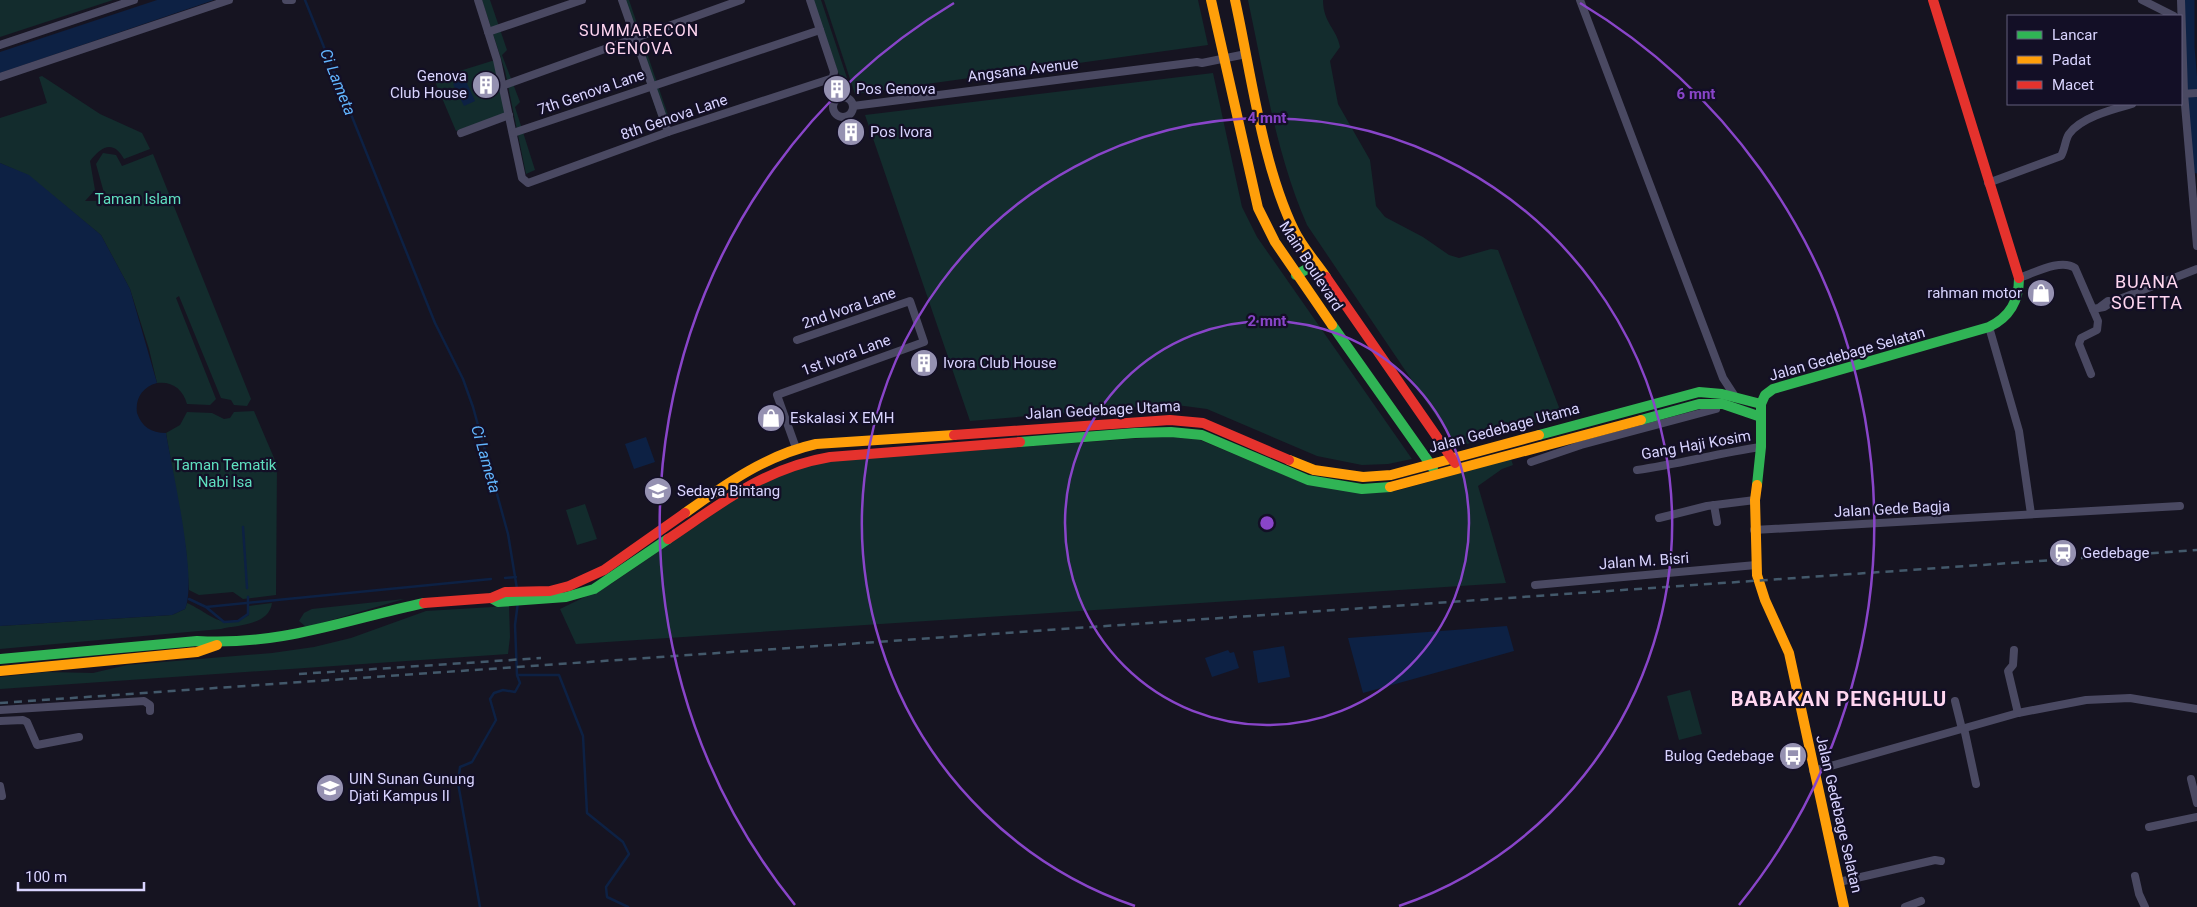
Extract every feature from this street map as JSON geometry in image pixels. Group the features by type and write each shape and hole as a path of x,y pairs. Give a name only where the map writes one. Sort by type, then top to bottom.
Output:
{"main road":[{"name":"Main Boulevard","path":"1211,0 1221,58 1258,208 1275,242 1296,275 1438,475"},
{"name":"Main Boulevard","path":"1235,0 1281,200 1295,232 1459,469"},
{"name":"Jalan Gedebage Selatan","path":"1844,907 1813,771 1789,653 1758,581 1754,500 1761,447 1761,404 1765,395 1773,389 1989,327 2006,317 2014,307 2018,293 2019,278 1988,183 1933,0"},
{"path":"1296,275 1316,264"},
{"name":"Jalan Gedebage Utama","path":"555,594 604,570 744,473 770,458 796,448 829,443 1170,420 1203,424 1314,470 1337,475 1362,477 1391,476 1699,392 1761,404"},
{"name":"Jalan Gedebage Utama","path":"555,594 583,593 609,580 753,482 777,470 806,461 885,452 1135,433 1172,432 1202,436 1287,472 1333,485 1362,489 1395,487 1629,424 1663,419 1713,403 1736,407 1761,417"},
{"path":"1625,412 1629,424"},
{"path":"1170,420 1172,432"},
{"path":"884,440 885,452"},
{"path":"639,545 645,555"},
{"path":"581,582 583,593"},
{"path":"0,671 197,652 220,644 321,631 421,603 491,598 498,602 506,597 555,594"},
{"path":"0,659 197,641 220,644"}],"street":[{"path":"0,45 134,0"},
{"path":"0,77 229,0"},
{"path":"286,0 292,0"},
{"path":"478,0 488,32 513,133"},
{"path":"488,32 582,0"},
{"path":"622,0 668,132"},
{"path":"502,86 740,0"},
{"path":"810,0 820,30"},
{"path":"1580,0 1724,378 1736,398"},
{"path":"2142,0 2172,15"},
{"path":"2181,0 2181,15"},
{"name":"8th Genova Lane","path":"513,133 524,181 528,182 668,132 834,80 820,30"},
{"name":"7th Genova Lane","path":"513,133 651,85 820,30"},
{"path":"2182,45 2184,94 2197,246"},
{"name":"Angsana Avenue","path":"853,106 852,113 843,117 835,112 840,97 853,106 1197,62 1215,57 1221,58 1246,54"},
{"path":"2184,94 2197,93"},
{"path":"1988,183 2061,156 2069,133 2103,111 2128,105"},
{"path":"462,133 509,115"},
{"path":"2019,278 2061,264 2070,265 2077,271 2096,308 2098,321 2098,328 2080,340 2079,344 2091,374"},
{"path":"2096,308 2108,301 2112,302 2195,270"},
{"name":"2nd Ivora Lane","path":"797,340 910,301 924,342"},
{"path":"1989,327 2019,431 2031,514"},
{"name":"1st Ivora Lane","path":"796,448 777,395 924,342"},
{"path":"1531,462 1663,419 1716,409"},
{"name":"Gang Haji Kosim","path":"1637,470 1683,463 1715,453 1761,447"},
{"path":"1659,518 1714,505 1754,500"},
{"path":"1714,505 1717,522"},
{"name":"Jalan Gede Bagja","path":"1754,530 2180,506"},
{"name":"Jalan M. Bisri","path":"1535,585 1756,565"},
{"path":"2014,650 2013,665 2008,671 2018,713"},
{"path":"1813,771 2018,713 2086,700 2130,698 2197,709"},
{"path":"0,710 144,701 150,705 150,711"},
{"path":"1955,701 1976,784"},
{"path":"0,721 23,720 27,722 37,745 79,737"},
{"path":"2191,779 2197,803"},
{"path":"0,786 2,796"},
{"path":"2149,827 2197,817"},
{"path":"1839,882 1935,860 1941,861"},
{"path":"2135,876 2139,894 2145,907"},
{"path":"1905,907 1922,901"}],"green space":[{"path":"0,0 113,0 0,37"},
{"path":"482,0 490,0 507,50 502,55 520,102 515,107 535,170 526,174 505,71"},
{"path":"619,0 629,0 671,124 662,127"},
{"path":"813,0 821,0 847,78 842,80 838,72"},
{"path":"824,0 1198,0 1208,45 855,94"},
{"path":"1248,0 1323,0 1325,15 1340,47 1330,61 1338,104 1370,160 1376,206 1385,217 1423,237 1449,255 1459,258 1491,249 1498,250 1562,415 1457,447 1307,225 1296,198 1279,142"},
{"path":"495,60 505,113 456,131 434,79"},
{"path":"1213,73 1242,207 1257,237 1412,459 1388,464 1362,465 1317,456 1207,409 1169,404 970,421 865,115"},
{"name":"Taman Islam","path":"42,76 100,114 142,133 150,149 124,159 116,149 107,147 98,152 90,161 95,190 85,201 97,201 104,193 96,164 103,153 116,155 122,166 153,154 251,399 247,406 234,405 231,400 221,398 179,296 176,298 216,399 210,405 187,404 183,394 176,387 167,383 157,383 149,349 130,289 101,235 29,176 0,163 0,118 47,103 39,77"},
{"name":"Taman Tematik Nabi Isa","path":"254,411 277,465 276,595 243,599 233,592 199,595 189,590 186,550 166,433 180,425 187,412 212,413 224,419 230,418 234,412"},
{"path":"1171,436 1200,440 1306,484 1362,493 1396,491 1511,459 1513,465 1502,469 1478,486 1506,583 576,644 560,609 611,584 755,486 773,477 801,468 830,461"},
{"path":"585,504 597,539 577,545 566,510"},
{"path":"404,599 311,626 305,626 299,621 304,613 312,609"},
{"path":"187,603 217,620 231,622 249,615 249,606 272,603 270,610 259,620 221,629 0,649 0,626 172,615 185,609"},
{"path":"509,606 510,637 508,654 0,689 0,677 47,672 93,673 127,665 272,653 314,647 351,638 426,611"},
{"path":"1690,690 1702,734 1679,740 1667,696"}],"water":[{"path":"157,0 214,0 0,73 0,52"},
{"path":"465,79 475,101 464,106 453,84"},
{"path":"0,163 29,175 101,235 130,289 157,383 147,387 138,398 137,413 148,428 156,432 166,433 183,524 188,594 185,609 172,615 0,626"},
{"path":"646,437 655,462 634,469 625,444"},
{"path":"1507,626 1514,651 1363,693 1348,638"},
{"path":"1284,646 1290,677 1258,683 1253,651"},
{"path":"1228,650 1230,653 1234,652 1239,668 1212,677 1205,658"}],"waterway":[{"name":"Ci Lameta","path":"305,0 435,323 463,379 473,407 508,534 517,589"},
{"path":"2187,0 2187,47 2197,166"},
{"path":"243,527 247,588"},
{"path":"505,578 516,577"},
{"path":"189,599 206,607 491,579"},
{"path":"206,607 224,622 238,621 248,614 248,597"},
{"name":"Ci Lameta","path":"480,907 458,783 460,767 472,762 496,720 490,699 494,693 503,690 515,692 520,683 517,675 515,625 518,602"},
{"path":"517,675 559,675 583,736 587,813 623,842 629,854 606,887 607,897 628,907"}],"tunnel":[{"path":"839,84 842,92"},
{"path":"831,87 834,95"}],"railway":[{"path":"0,703 2197,550"},
{"path":"299,674 541,658"}],"traffic: fast":[{"path":"1296,275 1316,264"},
{"path":"1757,485 1761,447 1761,404 1765,395 1773,389 1989,327 2003,318 2012,307 2019,286 2019,278"},
{"path":"1332,325 1433,468"},
{"path":"1539,435 1699,392 1722,394 1761,404"},
{"path":"1641,420 1699,404 1723,404 1761,417"},
{"path":"1020,442 1135,433 1171,432 1202,435 1308,480 1362,489 1390,487"},
{"path":"491,598 498,602 566,597 594,589 668,539"},
{"path":"0,659 197,641 228,642 257,640 285,636 424,603"}],"traffic: slow":[{"path":"1211,0 1258,208 1275,242 1332,325"},
{"path":"1235,0 1265,147 1283,204 1297,236 1326,277"},
{"path":"1390,487 1641,420"},
{"path":"685,513 747,472 780,455 798,449 816,444 954,435"},
{"path":"1289,460 1314,470 1363,477 1391,475 1539,435"},
{"path":"1757,485 1755,500 1757,575 1765,600 1789,653 1844,907"},
{"path":"0,671 197,652 217,645"}],"traffic: jam":[{"path":"1933,0 2019,278"},
{"path":"1326,277 1455,463"},
{"path":"954,435 1170,420 1203,423 1289,460"},
{"path":"668,539 744,489 784,469 806,462 830,457 1020,442"},
{"path":"424,603 491,598 505,592 550,591 569,586 604,570 685,513"}],"place":[{"name":"Genova Club House","path":"486,85"},
{"name":"Pos Genova","path":"837,89"},
{"name":"Pos Ivora","path":"851,132"},
{"name":"rahman motor","path":"2041,293"},
{"name":"Ivora Club House","path":"924,363"},
{"name":"Eskalasi X EMH","path":"771,418"},
{"name":"Sedaya Bintang","path":"658,491"},
{"name":"Gedebage","path":"2063,553"},
{"name":"Bulog Gedebage","path":"1793,756"},
{"name":"UIN Sunan Gunung Djati Kampus II","path":"330,788"}],"district":[{"name":"SUMMARECON GENOVA","path":"639,39"},
{"name":"BUANA SOETTA","path":"2147,291"},
{"name":"BABAKAN PENGHULU","path":"1839,699"}]}
